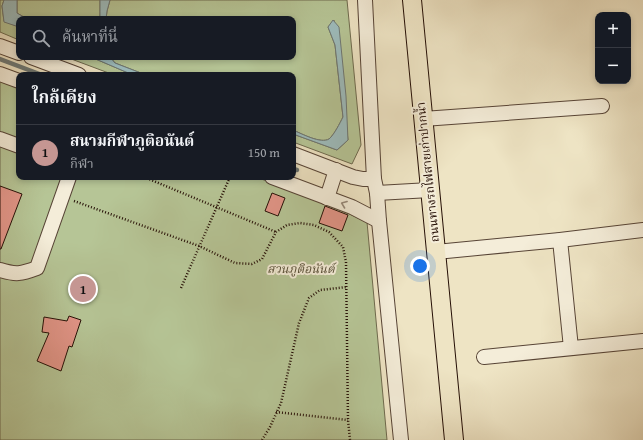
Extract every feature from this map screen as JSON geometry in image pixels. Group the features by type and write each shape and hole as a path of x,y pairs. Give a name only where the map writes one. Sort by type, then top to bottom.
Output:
{"main road":[{"name":"ถนนทางรถไฟสายเก่าปากน้ำ","path":"412,0 454,440"}],"street":[{"path":"365,0 376,186 401,440"},
{"path":"0,46 16,52"},
{"path":"39,60 71,72"},
{"path":"0,74 16,80"},
{"path":"423,119 602,106"},
{"path":"0,139 16,145"},
{"path":"296,155 376,186 430,190"},
{"path":"327,198 336,170"},
{"path":"0,270 11,273 23,273 37,268 68,180"},
{"path":"280,180 352,207 379,221"},
{"path":"436,252 643,230"},
{"path":"560,240 571,348"},
{"path":"484,357 643,341"}],"path":[{"path":"151,180 276,232"},
{"path":"181,288 229,180"},
{"path":"62,196 200,246 235,262 252,264 262,259 276,232 288,225 300,223 314,225 329,232 343,247 346,262 348,420 350,440"},
{"path":"262,440 270,427 280,403 299,323 309,298 320,290 347,288"},
{"path":"276,412 348,420"}],"green space":[{"path":"0,0 4,0 2,6 4,21 16,26 16,39 0,32"},
{"path":"17,0 100,0 100,16 22,16 17,13"},
{"path":"110,0 347,0 361,145 352,164 296,143 296,135 337,150 348,140 334,20 328,27 335,45 343,117 331,137 326,140 321,140 311,138 296,131 296,72 138,72 115,63 112,60 296,60 296,16 106,16"},
{"path":"74,60 98,60 126,72 106,72"},
{"name":"สวนภูติอนันต์","path":"0,80 16,87 16,180 264,180 321,201 367,222 387,440 0,440"}],"water":[{"path":"4,0 17,0 17,13 22,16 16,16 16,26 4,22 2,6"},
{"path":"100,0 110,0 106,16 100,16"},
{"path":"333,20 339,27 346,96 348,140 337,150 296,135 296,131 311,138 321,140 329,139 337,129 343,117 335,45 328,27"},
{"path":"98,60 112,60 115,63 138,72 126,72"}],"building":[{"path":"0,186 22,194 1,249 0,249"},
{"path":"272,193 285,198 278,216 265,211"},
{"path":"325,206 348,215 342,231 319,223"},
{"path":"69,316 81,320 72,347 69,346 61,371 37,361 49,333 42,332 44,317 67,321"}],"waterway":[{"path":"0,59 34,72"}],"place":[{"name":"สนามกีฬาภูติอนันต์","path":"83,289"}]}
